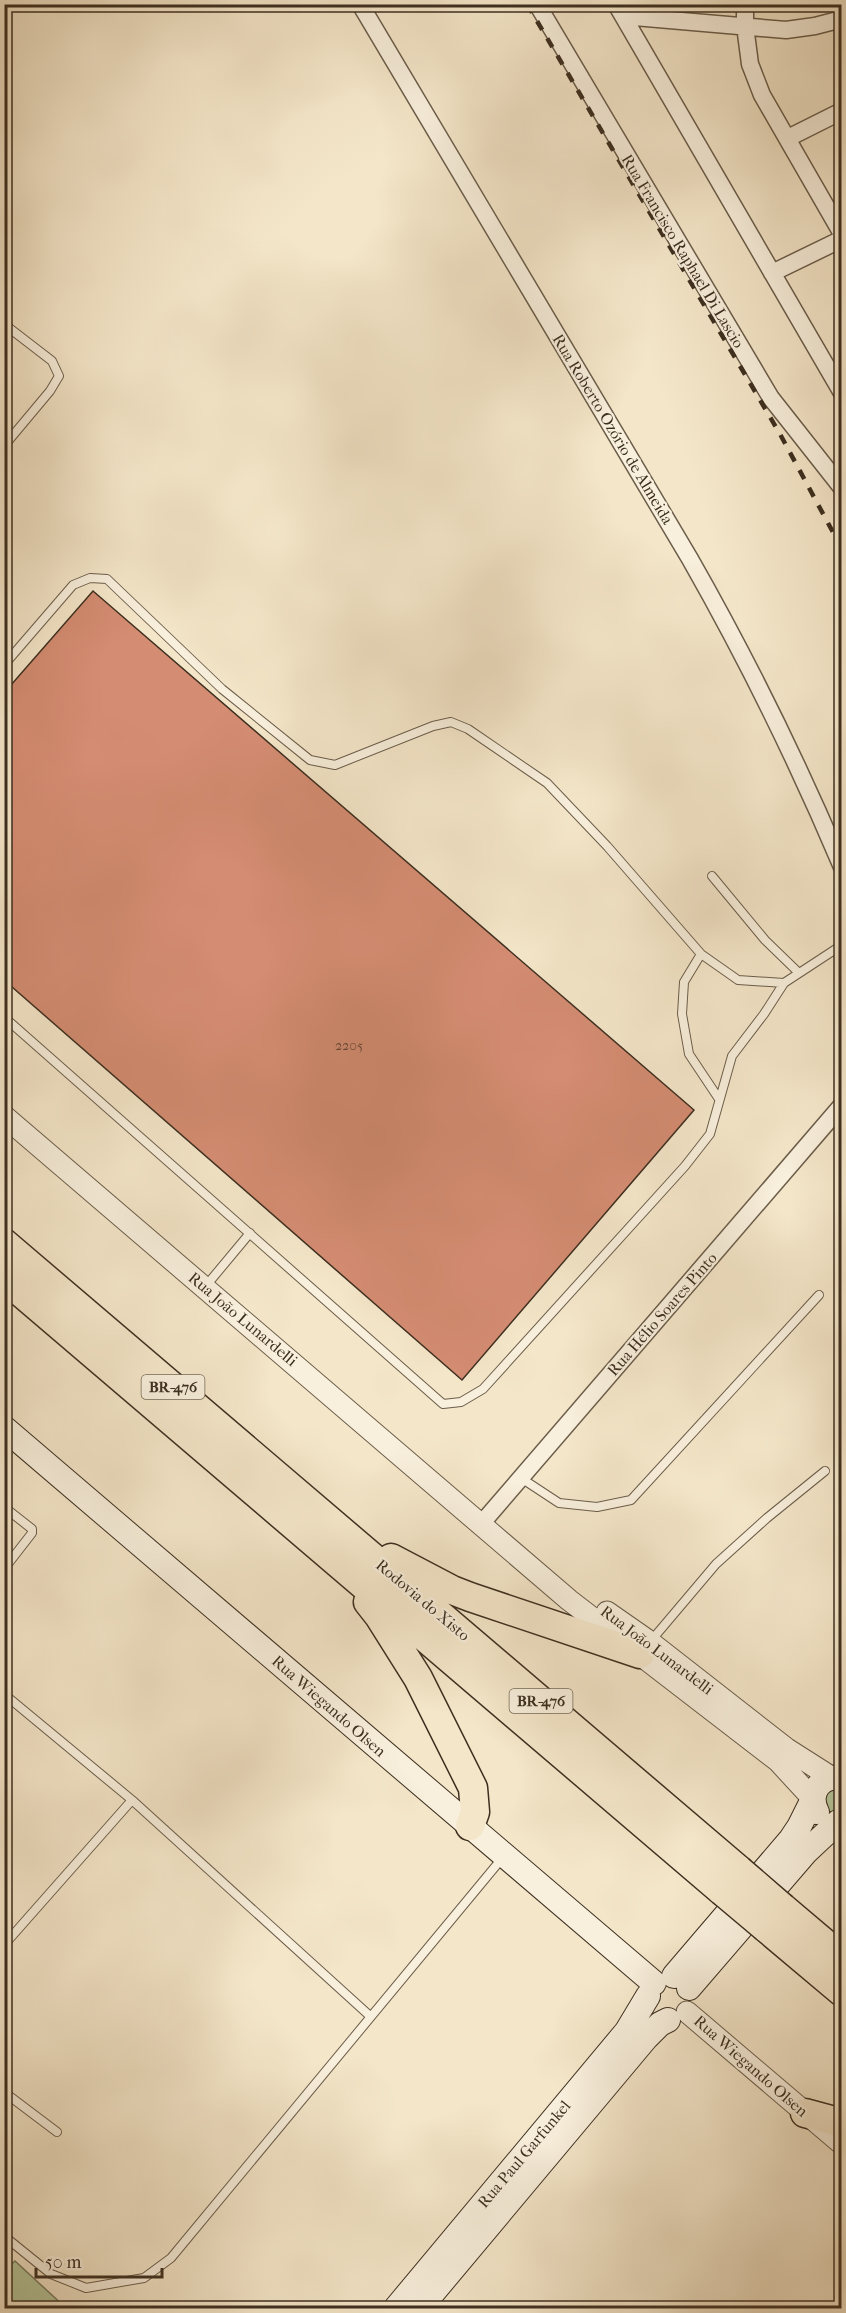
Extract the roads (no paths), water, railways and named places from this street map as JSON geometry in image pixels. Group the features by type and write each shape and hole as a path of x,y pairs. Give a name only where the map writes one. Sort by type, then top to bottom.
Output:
{"highway":[{"name":"Rodovia do Xisto","path":"4,1243 335,1543"},
{"name":"Rodovia do Xisto","path":"4,1278 335,1543 731,1880 775,1918 842,1992"},
{"path":"335,1543 452,1590 645,1648"},
{"path":"335,1543 418,1678 472,1788 475,1812 470,1826"},
{"name":"Rodovia do Xisto","path":"775,1918 842,1958"},
{"path":"805,2113 842,2123"}],"main road":[{"name":"Rua Wiegando Olsen","path":"4,1428 504,1855 666,1986 651,2009 662,2018 678,2016"},
{"name":"Rua Paul Garfunkel","path":"396,2308 790,1839 813,1799 818,1785 838,1777"},
{"path":"813,1799 818,1813 824,1819 840,1821"},
{"name":"Rua Paul Garfunkel","path":"666,1986 840,1821"},
{"path":"666,1986 692,2000 678,2016"},
{"name":"Rua Paul Garfunkel","path":"420,2308 646,2038 660,2024 678,2016"}],"street":[{"name":"Rua Roberto Ozório de Almeida","path":"360,4 722,615 772,712 842,867"},
{"name":"Rua Francisco Raphael Di Lascio","path":"537,4 771,398 842,488"},
{"path":"745,4 745,26 750,64 762,95 842,234"},
{"path":"620,10 786,30 842,19"},
{"path":"620,10 772,273 835,368 842,393"},
{"path":"788,138 842,111"},
{"path":"772,273 842,239"},
{"name":"Rua Hélio Soares Pinto","path":"482,1523 842,1105"},
{"name":"Rua João Lunardelli","path":"4,1116 482,1523 569,1600 645,1648 792,1753 838,1777"},
{"name":"Rua João Lunardelli","path":"645,1648 778,1761 813,1799"},
{"name":"Rua Wiegando Olsen","path":"678,2016 842,2144"}],"lane":[{"path":"4,324 52,361 59,376 50,391 4,446"},
{"path":"4,665 73,585 90,578 107,579 222,689 310,760 335,765 433,726 451,722 468,729 547,783 607,846 701,954 738,980 784,983"},
{"path":"712,876 765,940 799,973"},
{"path":"4,1017 442,1404 460,1402 483,1389 685,1166 710,1134 732,1056 784,983 842,945"},
{"path":"701,954 684,982 682,1014 689,1054 719,1099"},
{"path":"205,1287 250,1233"},
{"path":"521,1478 559,1503 597,1507 631,1500 819,1295"},
{"path":"645,1648 716,1564 767,1518 825,1471"},
{"path":"4,1507 32,1528 32,1533 4,1569"},
{"path":"4,1694 132,1800 370,2016"},
{"path":"4,1945 132,1800"},
{"path":"5,2237 51,2274 86,2288 144,2278 171,2258 504,1855"},
{"path":"4,2092 57,2132"}],"railway":[{"path":"527,4 780,434 842,549"}]}
